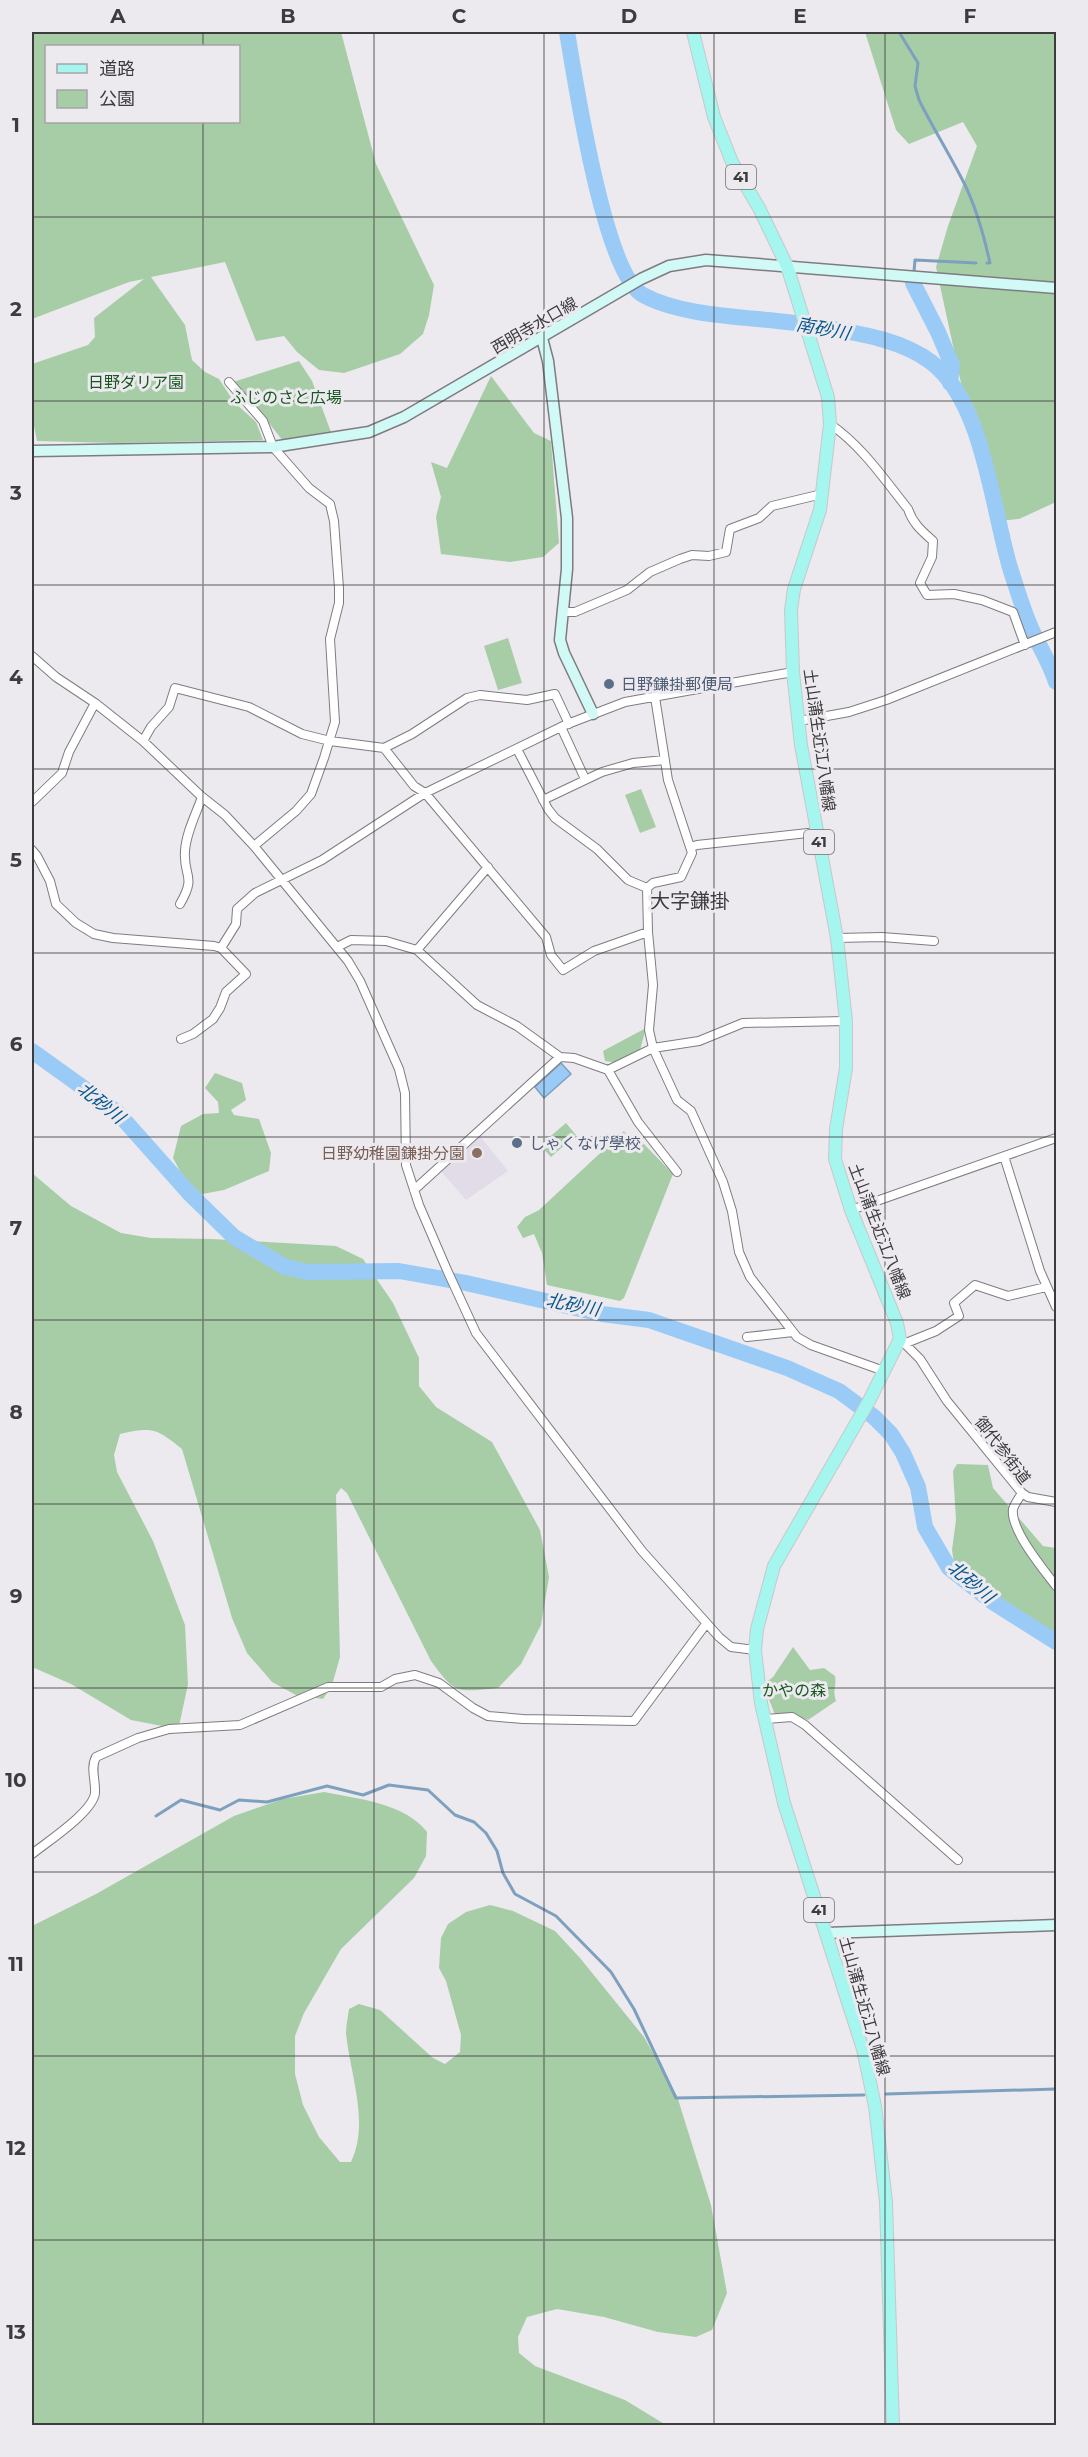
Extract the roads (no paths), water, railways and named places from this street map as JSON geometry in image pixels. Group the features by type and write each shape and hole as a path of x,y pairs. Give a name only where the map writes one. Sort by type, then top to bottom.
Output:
{"main road":[{"name":"土山蒲生近江八幡線","path":"693,32 714,117 728,153 759,208 787,266 828,397 830,424 820,510 793,599 793,672 817,832 837,938 846,1021 846,1068 835,1159 851,1210 903,1341 774,1566 757,1629 755,1650 758,1683 784,1803 863,2049 875,2106 886,2202 892,2426"},
{"name":"西明寺水口線","path":"32,451 273,447 369,432 404,417 641,279 669,266 706,260 1056,288"},
{"path":"542,338 548,361 564,484 567,569 560,640 593,714"},
{"path":"827,1934 1056,1926"}],"street":[{"path":"230,382 263,422 273,447 309,488 330,504 334,521 339,603 330,639 335,722 330,741 311,794 296,811 254,846"},
{"path":"830,424 849,437 867,456 909,509 911,519 933,541 932,557 920,584 927,595 954,594 982,600 1013,612 1027,644"},
{"path":"563,612 575,612 627,590 650,572 680,559 692,555 720,555 726,552 730,529 759,518 772,506 822,494"},
{"path":"799,721 849,712 886,700 1056,632"},
{"path":"32,656 56,677 95,703 143,741 202,797 225,815 254,846 338,947 360,981 399,1069 405,1094 406,1165 447,1270 476,1333 642,1551 706,1624 731,1647 755,1650"},
{"path":"222,948 236,924 237,909 255,893 322,860 424,793 565,726 625,702 793,672"},
{"path":"143,741 151,727 169,707 175,688 249,707 302,734 330,741 384,748 412,734 467,698 480,695 527,700 555,694 585,779"},
{"path":"647,888 653,883 681,877 692,853 668,780 655,697"},
{"path":"32,802 62,773 69,752 95,703"},
{"path":"384,748 414,786 424,793 546,937 552,955 563,970 594,951 648,933"},
{"path":"517,749 543,800 555,818 597,849 628,880 647,888"},
{"path":"543,800 585,779 633,763 665,760"},
{"path":"180,904 190,882 185,853 186,841 202,797"},
{"path":"691,847 698,844 817,832"},
{"path":"32,850 47,875 56,904 70,918 94,934 113,938 222,948 246,974 226,992 213,1019 193,1034 181,1039"},
{"path":"417,950 488,867"},
{"path":"647,888 648,933 653,974 649,1030 653,1048 677,1100 691,1111 719,1174 732,1211 739,1252 750,1277 793,1332 811,1345 884,1371"},
{"path":"837,938 882,937 934,941"},
{"path":"338,947 351,940 386,941 417,950 477,1005 517,1026 560,1057 574,1058 608,1070 638,1122 677,1172"},
{"path":"608,1070 653,1048 699,1041 742,1023 846,1021"},
{"path":"414,1190 560,1057"},
{"path":"851,1210 1056,1138"},
{"path":"1004,1156 1046,1287 1056,1307"},
{"path":"903,1341 936,1331 959,1316 954,1304 975,1285 1008,1296 1046,1287"},
{"path":"747,1337 793,1332"},
{"name":"御代参街道","path":"903,1341 947,1401 1022,1493 1014,1508 1014,1519 1023,1539 1056,1586"},
{"path":"1022,1493 1028,1497 1056,1502"},
{"path":"32,1854 92,1801 95,1793 93,1762 96,1756 138,1738 169,1729 240,1725 328,1687 381,1687 395,1680 415,1675 439,1683 488,1716 523,1719 634,1721 706,1624"},
{"path":"766,1719 792,1717 805,1725 958,1860"}],"water":[{"path":"561,1063 571,1074 544,1098 535,1087"}],"waterway":[{"name":"南砂川","path":"567,32 593,173 616,252 629,280 643,295 682,309 796,323 861,334 905,347 931,362 949,380 963,403 975,430 1011,571 1028,621 1056,682"},
{"path":"899,32 918,63 915,86 919,100 959,173 972,202 988,253 990,263 987,263"},
{"path":"913,283 915,260 976,263"},
{"path":"913,283 952,365 950,383"},
{"name":"北砂川","path":"32,1051 117,1112 189,1193 234,1237 285,1267 308,1272 399,1271 466,1283 602,1314 649,1320 787,1368 839,1391 874,1417 891,1434 903,1453 918,1487 925,1527 949,1568 991,1601 1056,1642"},
{"path":"156,1816 181,1800 220,1810 239,1800 267,1802 327,1786 363,1795 389,1785 428,1790 455,1815 474,1822 486,1833 497,1851 503,1873 515,1894 556,1916 611,1972 634,2009 676,2098 864,2095"},
{"path":"886,2094 1056,2089"}],"place":[{"name":"日野鎌掛郵便局","path":"609,684"},
{"name":"しゃくなげ學校","path":"517,1143"},
{"name":"日野幼稚園鎌掛分園","path":"477,1153"}],"district":[{"name":"大字鎌掛","path":"690,901"}],"park label":[{"name":"日野ダリア園","path":"136,382"},
{"name":"ふじのさと広場","path":"286,397"},
{"name":"かやの森","path":"794,1690"}]}
